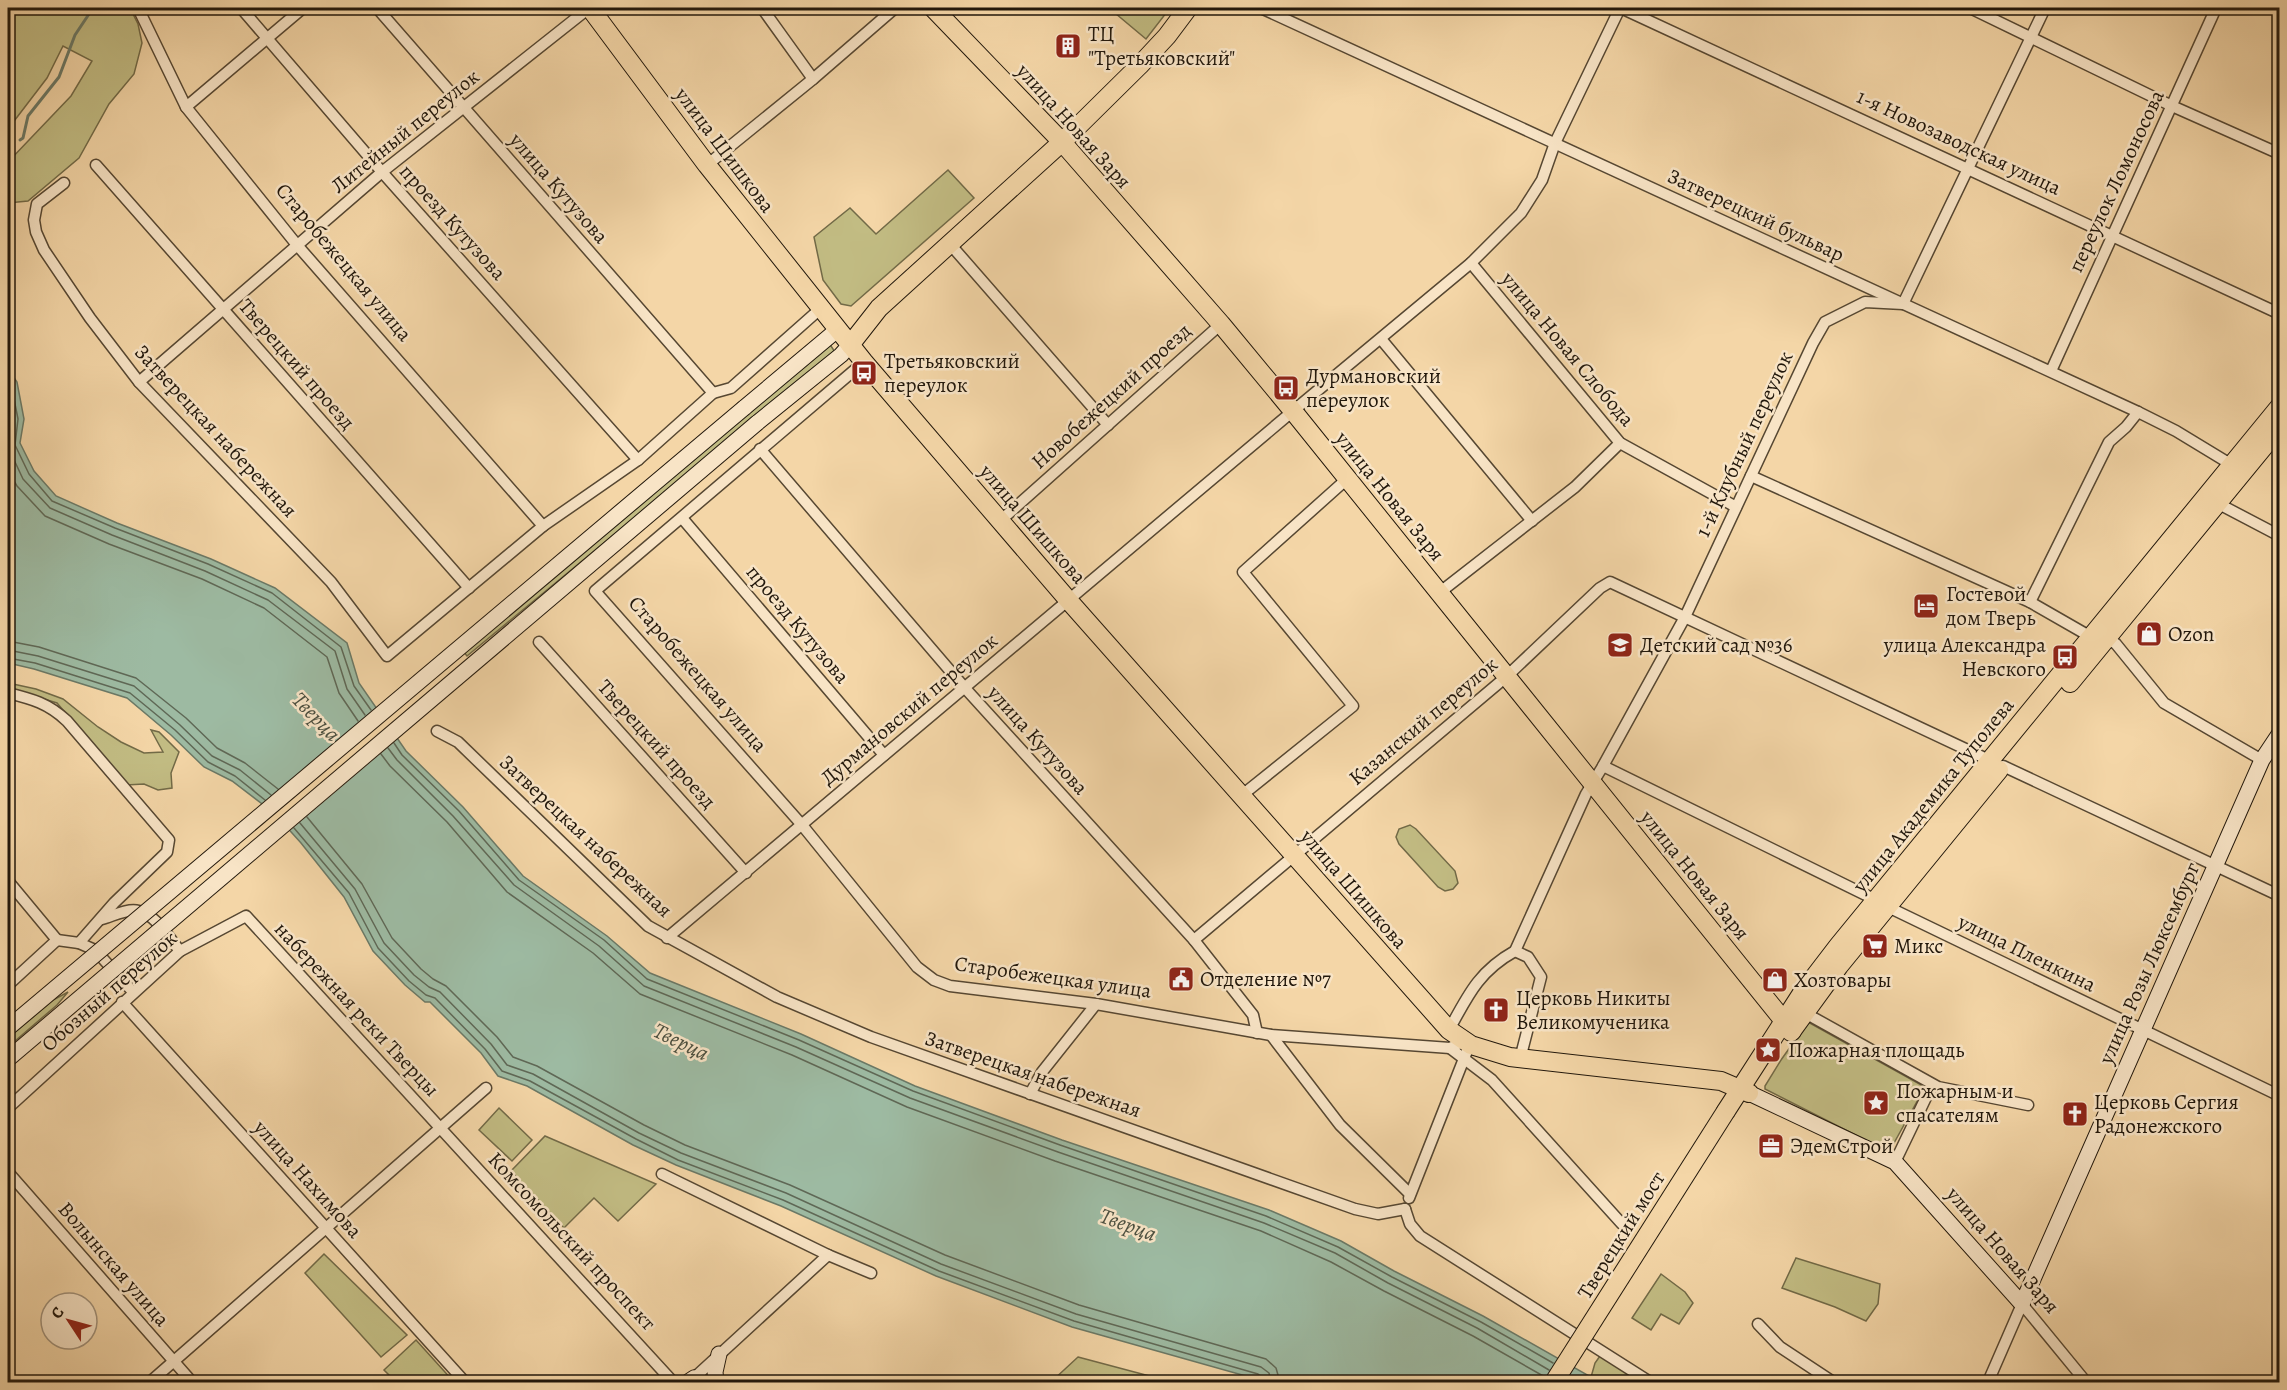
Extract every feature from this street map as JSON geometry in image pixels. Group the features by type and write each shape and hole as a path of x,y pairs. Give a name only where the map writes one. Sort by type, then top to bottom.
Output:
{"main road":[{"name":"улица Шишкова","path":"590,8 707,165 837,330 1069,601 1449,1029 1462,1048"},
{"name":"улица Новая Заря","path":"933,8 1062,142 1221,324 1348,478 1788,1026"},
{"path":"8,1059 757,423 841,355 879,308 1062,142 1147,58 1188,8"},
{"path":"8,1028 837,330 879,308"},
{"name":"улица Академика Туполева","path":"2099,637 2280,406"},
{"name":"улица Академика Туполева","path":"1730,1113 1802,1005 1998,758 2280,427"},
{"path":"2232,465 2235,474 2232,485"},
{"name":"улица Розы Люксембург","path":"2022,1304 2262,760 2280,733"},
{"name":"Старобежецкая улица","path":"1462,1048 1520,1059 1721,1081 1745,1091"},
{"name":"улица Новая Заря","path":"1745,1091 1895,1162 2022,1304"},
{"name":"Тверецкий мост","path":"1554,1383 1730,1113"},
{"name":"Тверецкий мост","path":"1564,1383 1730,1113"},
{"path":"2010,1290 2024,1287 2033,1279"},
{"path":"716,1383 715,1372 719,1354"}],"street":[{"name":"Старобежецкая улица","path":"138,8 186,107 297,245 543,526"},
{"name":"проезд Кутузова","path":"241,8 382,172 638,460"},
{"path":"186,107 303,8"},
{"name":"улица Кутузова","path":"377,8 713,393"},
{"name":"Литейный переулок","path":"139,382 382,172 590,8"},
{"path":"762,8 813,79"},
{"path":"707,165 813,79 894,8"},
{"name":"Затверецкий бульвар","path":"1261,8 2051,371 2176,431 2232,465"},
{"name":"Дурмановский переулок","path":"667,938 1471,263 1508,227 1533,196 1542,180 1555,143 1620,8"},
{"name":"1-я Новозаводская улица","path":"1620,8 2280,314"},
{"path":"1970,8 2172,106 2280,154"},
{"path":"1903,304 2045,8"},
{"name":"переулок Ломоносова","path":"2051,371 2216,8"},
{"name":"Тверецкий проезд","path":"96,165 469,588"},
{"name":"Затверецкая набережная","path":"64,183 37,204 34,220 36,232 44,250 90,318 139,382 332,582 387,656 469,588"},
{"path":"950,244 1108,425"},
{"name":"улица Новая Слобода","path":"1471,263 1620,443 1736,507"},
{"name":"1-й Клубный переулок","path":"1515,951 1592,783 1685,617 1812,342 1826,321 1865,302 1903,304"},
{"path":"469,588 543,526 638,460 713,393 731,388 820,309"},
{"name":"Новобежецкий проезд","path":"1000,521 1221,324"},
{"path":"1381,339 1532,521"},
{"path":"682,518 864,362"},
{"path":"2030,603 2109,442 2138,412"},
{"path":"1439,593 1575,487 1620,443"},
{"name":"улица Кутузова","path":"760,449 964,687 1194,940 1252,1015 1257,1033"},
{"path":"1751,476 2116,644 2164,703 2262,760"},
{"path":"1241,796 1353,706 1243,572 1348,478"},
{"path":"2217,503 2280,536"},
{"name":"Старобежецкая улица","path":"682,518 595,591 802,825 911,960 934,980 964,989 1096,1004 1271,1035 1462,1048"},
{"name":"проезд Кутузова","path":"682,518 884,755"},
{"name":"Казанский переулок","path":"1194,940 1506,677 1600,588 1610,582 1685,617"},
{"path":"1685,617 1998,758 2280,896"},
{"name":"Тверецкий проезд","path":"539,642 746,873"},
{"path":"8,693 32,699 53,708 67,721 169,840 167,852 141,875 79,943"},
{"name":"Затверецкая набережная","path":"437,731 458,742 648,926 777,997 871,1037 1355,1209 1378,1214 1405,1209"},
{"name":"улица Пленкина","path":"1603,766 2142,1031 2280,1096"},
{"path":"8,881 57,940 79,943 95,950 133,992"},
{"path":"102,920 123,912 138,911 150,917 180,951"},
{"name":"Обозный переулок","path":"8,1108 180,951 246,916"},
{"name":"набережная реки Тверцы","path":"246,916 440,1128"},
{"path":"8,985 57,940"},
{"path":"1449,1029 1480,977 1495,962 1515,951 1528,957 1541,977 1520,1059"},
{"name":"улица Нахимова","path":"122,1002 465,1383"},
{"path":"1030,1094 1042,1072 1096,1004"},
{"path":"1802,1005 1932,1085 2028,1105"},
{"path":"1271,1035 1341,1125 1410,1194"},
{"path":"1462,1048 1405,1209 1410,1224 1420,1236 1650,1383"},
{"name":"улица Шишкова","path":"1462,1048 1622,1224"},
{"path":"1895,1162 1932,1085"},
{"path":"150,1383 486,1088"},
{"name":"Комсомольский проспект","path":"440,1128 673,1383"},
{"name":"Волынская улица","path":"8,1172 192,1383"},
{"path":"662,1174 828,1255 871,1273"},
{"path":"694,1381 719,1354 828,1255"},
{"name":"улица Розы Люксембург","path":"1988,1383 2022,1304"},
{"name":"улица Новая Заря","path":"2022,1304 2086,1383"},
{"path":"1758,1324 1780,1347 1817,1378 1833,1383"}],"shaded area":[{"path":"8,8 130,8 138,24 142,43 134,74 109,104 79,158 28,201 8,203 8,162 71,96 92,61 63,46 47,78 8,129"},
{"path":"1109,8 1170,8 1146,39"},
{"path":"948,170 974,198 851,306 841,304 823,280 814,237 850,208 876,234"},
{"path":"829,343 835,352 467,656 463,651"},
{"path":"13,684 36,689 63,699 98,727 144,753 163,752 151,730 159,732 179,752 171,773 172,788 158,790 144,784 126,785 57,703 14,690"},
{"path":"1410,825 1455,871 1458,883 1453,889 1445,891 1438,887 1399,844 1396,837 1399,829"},
{"path":"68,992 57,1005 8,1047 8,1038 53,1000"},
{"path":"1808,1022 1925,1087 1889,1152 1765,1089 1781,1060"},
{"path":"499,1108 532,1140 512,1161 479,1130"},
{"path":"545,1136 656,1184 618,1221 594,1198 564,1228 511,1171"},
{"path":"324,1254 407,1335 381,1357 305,1273"},
{"path":"1796,1258 1880,1284 1878,1304 1866,1321 1782,1288"},
{"path":"1661,1274 1685,1292 1693,1303 1679,1324 1661,1314 1651,1330 1632,1318"},
{"path":"416,1340 454,1382 396,1382 384,1370"},
{"path":"1600,1356 1650,1382 1595,1382 1591,1377 1595,1363"},
{"path":"1078,1357 1172,1382 1051,1382"}],"water":[{"name":"Тверца","path":"8,369 17,382 24,419 20,443 34,471 56,496 117,523 211,559 275,588 347,643 359,683 406,751 463,807 523,876 607,936 650,973 801,1034 915,1086 1062,1140 1269,1210 1341,1241 1483,1316 1591,1377 1595,1382 1267,1382 1072,1327 936,1276 781,1206 676,1165 633,1145 527,1086 498,1076 481,1053 430,1002 425,1002 405,985 373,951 344,897 274,813 232,781 204,767 171,735 127,698 8,663"}],"pier":[{"path":"379,706 400,737 287,833 272,816 259,806"}],"waterway":[{"path":"20,140 23,138 28,116 59,77 75,35 93,8"}],"place":[{"name":"ТЦ \"Третьяковский\"","path":"1068,46"},
{"name":"Третьяковский переулок","path":"864,373"},
{"name":"Дурмановский переулок","path":"1286,388"},
{"name":"Гостевой дом Тверь","path":"1926,606"},
{"name":"Ozon","path":"2149,634"},
{"name":"Детский сад №36","path":"1620,645"},
{"name":"улица Александра Невского","path":"2065,657"},
{"name":"Микс","path":"1875,946"},
{"name":"Отделение №7","path":"1181,979"},
{"name":"Хозтовары","path":"1775,980"},
{"name":"Церковь Никиты Великомученика","path":"1496,1010"},
{"name":"Пожарная площадь","path":"1768,1050"},
{"name":"Пожарным и спасателям","path":"1876,1103"},
{"name":"Церковь Сергия Радонежского","path":"2075,1114"},
{"name":"ЭдемСтрой","path":"1771,1146"}]}
